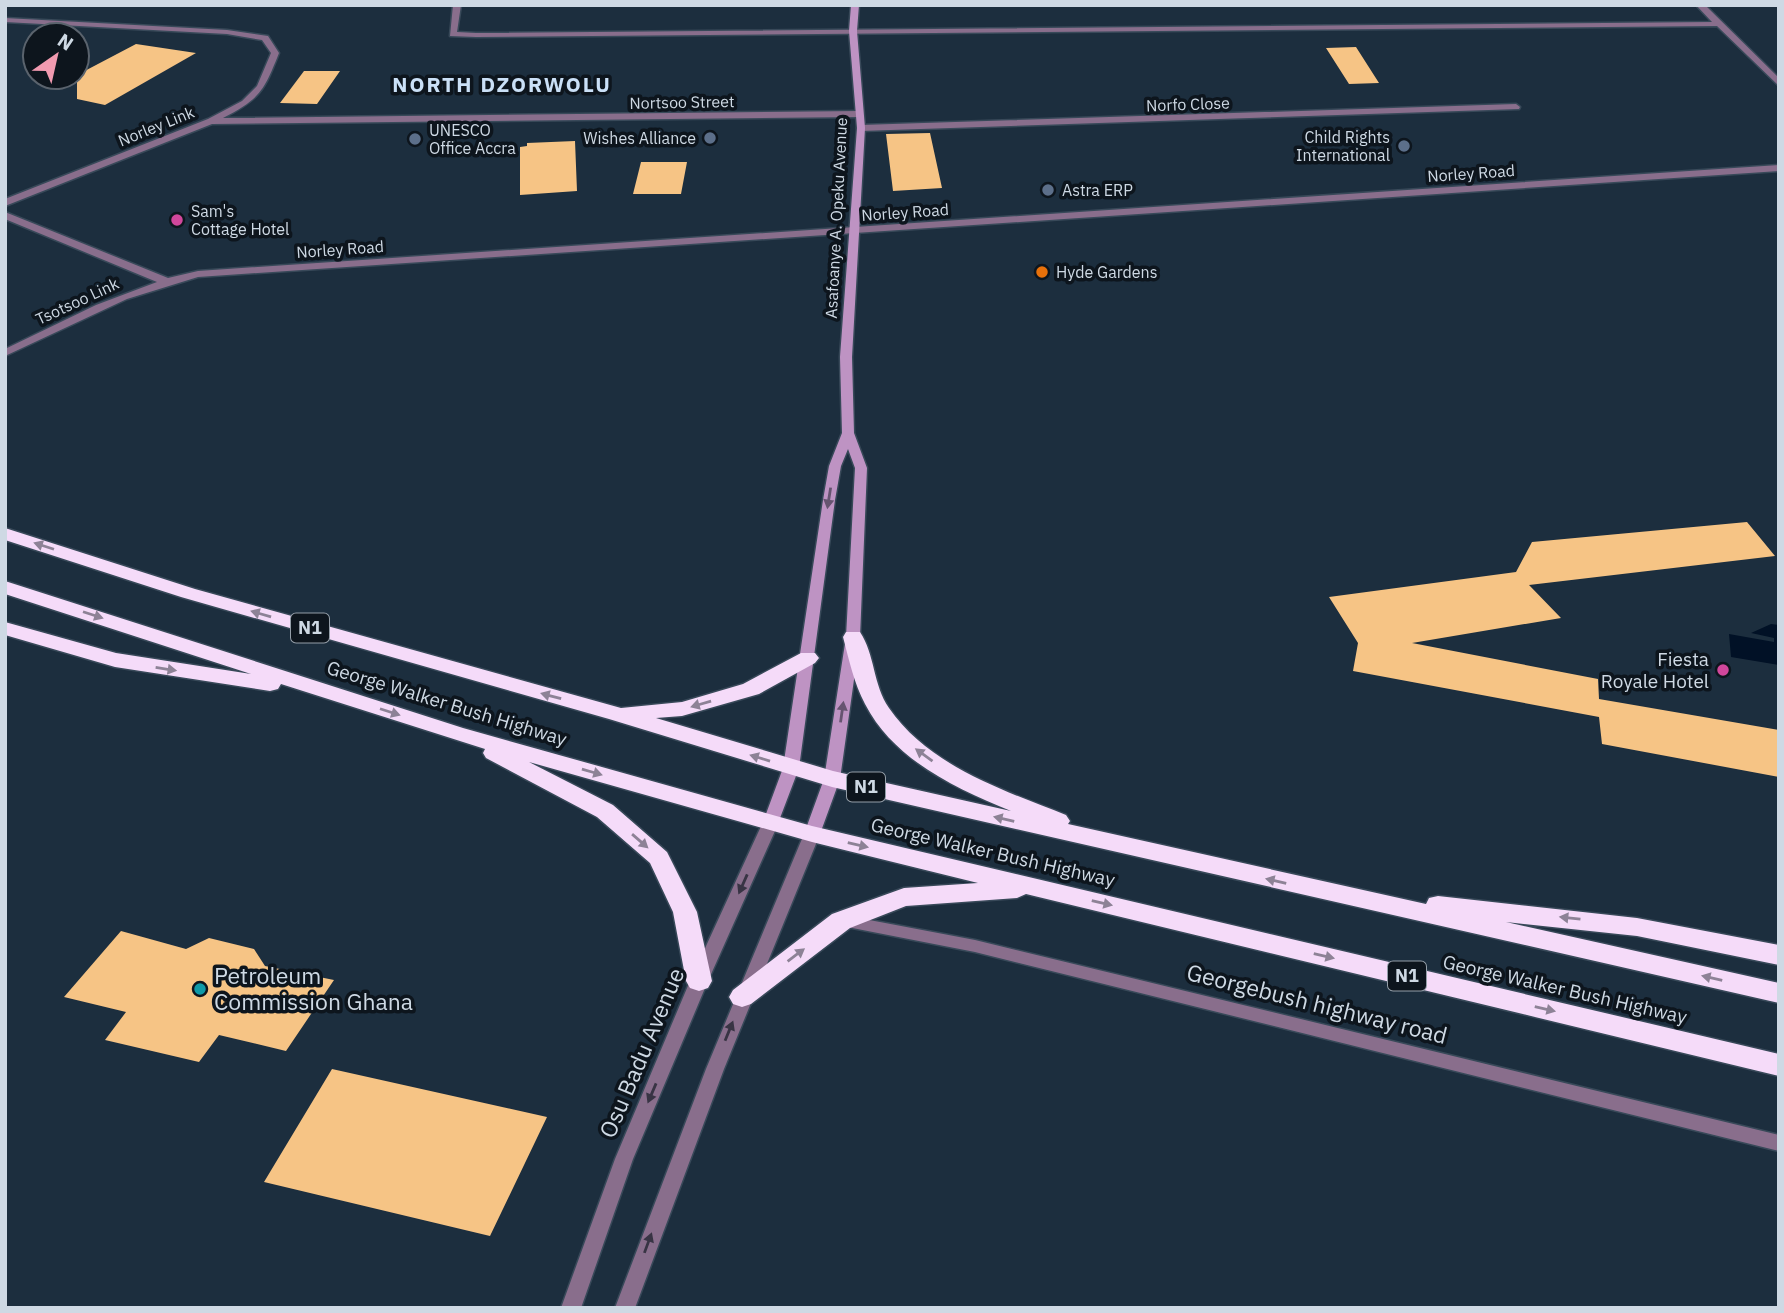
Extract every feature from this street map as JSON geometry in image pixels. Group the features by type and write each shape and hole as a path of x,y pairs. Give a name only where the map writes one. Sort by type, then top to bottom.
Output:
{"highway":[{"name":"George Walker Bush Highway","path":"5,534 188,593 617,714 832,779 1118,846 1779,993"},
{"name":"George Walker Bush Highway","path":"5,587 455,733 812,834 1779,1065"},
{"path":"5,628 115,660 325,692"},
{"path":"853,637 880,712 918,752 968,784 1118,846"},
{"path":"617,714 682,709 751,689 808,657"},
{"path":"455,733 605,811 659,858 685,912 699,981"},
{"path":"742,997 841,921 904,897 1036,887"},
{"path":"1343,896 1637,927 1779,955"}],"main road":[{"name":"Asafoanye A. Opeku Avenue","path":"812,834 832,779 853,637 861,468 848,433 846,357 861,128 853,31 855,5"},
{"name":"Asafoanye A. Opeku Avenue","path":"771,822 791,768 829,500 835,467 848,433"}],"street":[{"path":"457,5 453,34 1719,24"},
{"path":"1700,5 1779,83"},
{"name":"Norley Link","path":"5,20 227,32 265,38 275,53 261,87 245,103 211,121 5,203"},
{"name":"Norfo Close","path":"861,128 1516,107"},
{"name":"Nortsoo Street","path":"211,121 859,114"},
{"name":"Norley Road","path":"165,281 212,273 1779,168"},
{"path":"5,215 165,281"},
{"name":"Tsotsoo Link","path":"5,353 131,293 165,281"},
{"name":"Osu Badu Avenue","path":"572,1308 624,1159 699,981 771,822"},
{"path":"625,1308 674,1170 742,997 812,834"},
{"name":"Georgebush highway road","path":"841,921 975,946 1779,1143"}],"water":[{"path":"1771,624 1779,625 1779,665 1731,657 1729,634 1774,642 1774,638 1751,633"}],"building":[{"path":"136,44 196,53 105,105 77,99 77,91 91,91 91,68"},
{"path":"1356,47 1379,83 1349,84 1326,48"},
{"path":"304,71 340,71 317,104 280,103"},
{"path":"930,133 942,188 893,191 886,134"},
{"path":"575,141 577,191 520,195 520,147 527,146 527,143"},
{"path":"641,162 687,162 681,194 633,194"},
{"path":"1747,522 1775,556 1529,585 1561,618 1412,643 1598,679 1599,699 1779,730 1779,777 1602,744 1599,717 1353,671 1358,643 1329,597 1516,572 1532,542"},
{"name":"Petroleum Commission Ghana","path":"121,931 186,949 209,938 254,949 265,966 334,980 286,1051 219,1035 199,1062 105,1040 126,1012 64,997"},
{"path":"332,1069 547,1117 490,1236 264,1182"}],"place":[{"name":"Wishes Alliance","path":"710,138"},
{"name":"UNESCO Office Accra","path":"415,139"},
{"name":"Child Rights International","path":"1404,146"},
{"name":"Astra ERP","path":"1048,190"},
{"name":"Sam's Cottage Hotel","path":"177,220"},
{"name":"Hyde Gardens","path":"1042,272"},
{"name":"Fiesta Royale Hotel","path":"1723,670"},
{"name":"Petroleum Commission Ghana","path":"200,989"}],"district":[{"name":"NORTH DZORWOLU","path":"502,85"}]}
